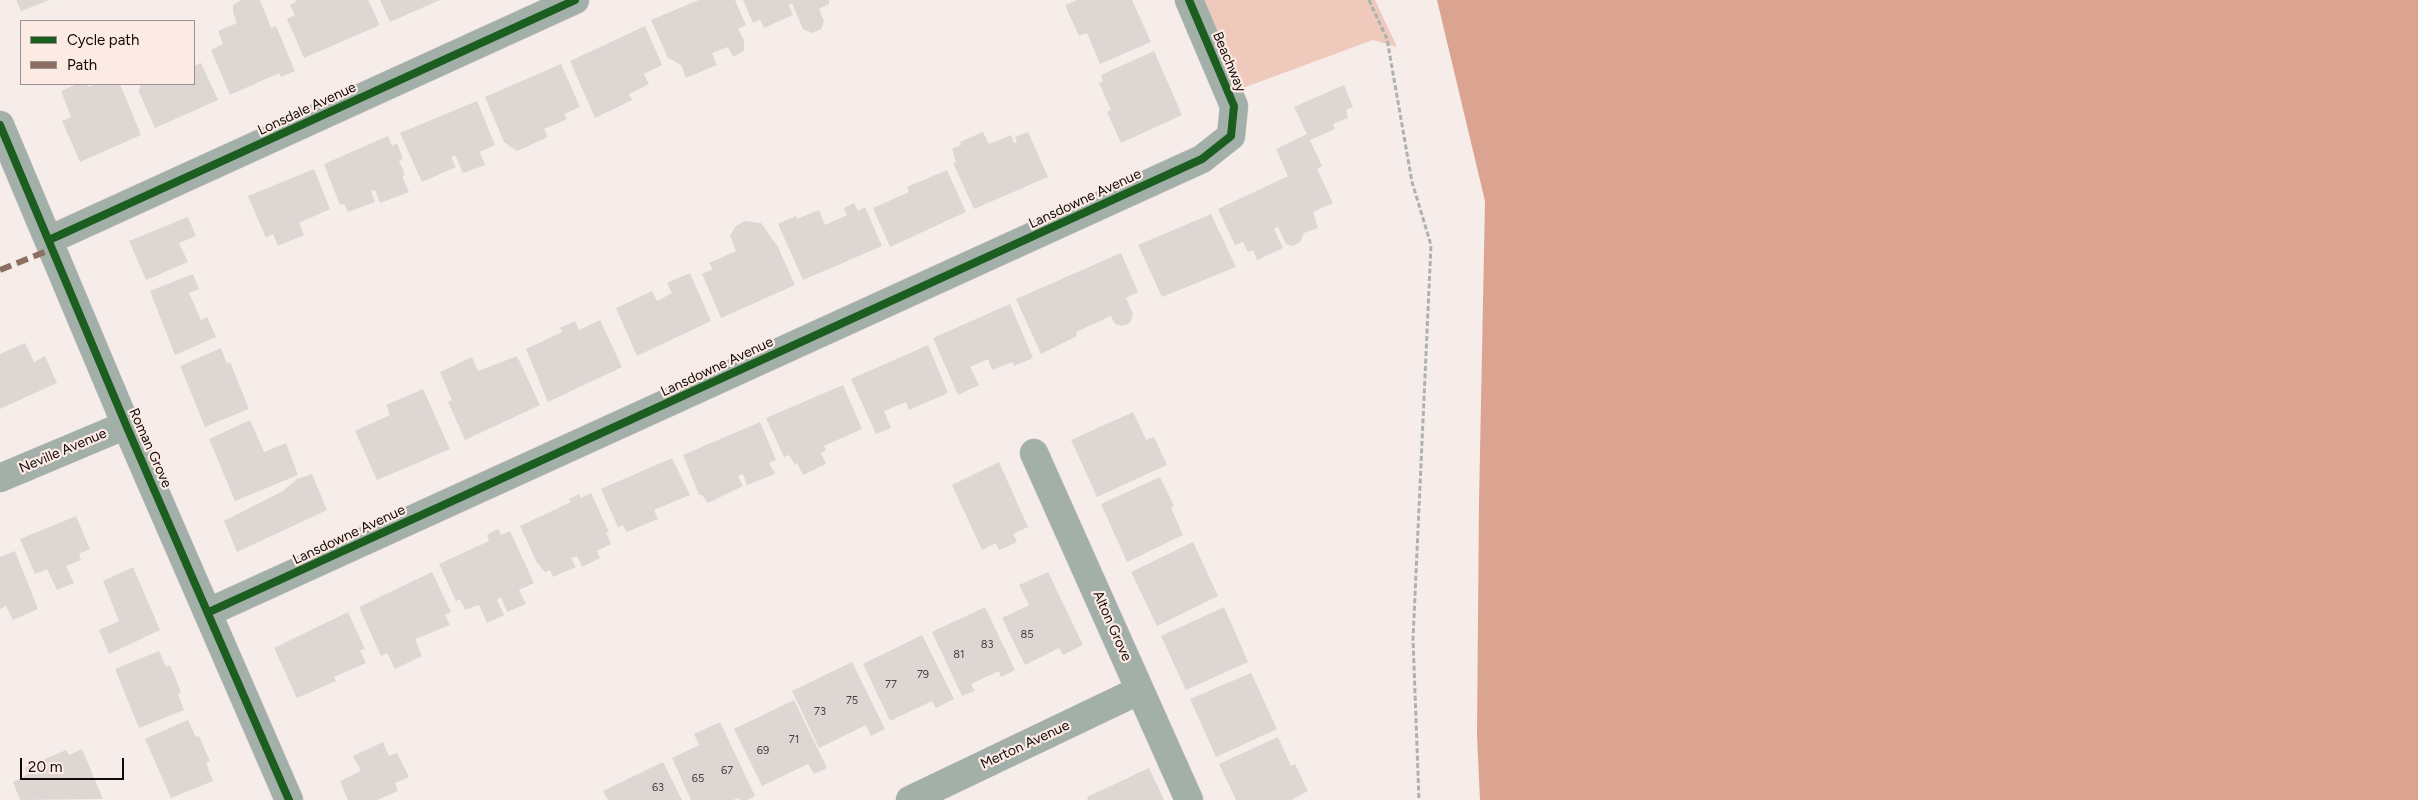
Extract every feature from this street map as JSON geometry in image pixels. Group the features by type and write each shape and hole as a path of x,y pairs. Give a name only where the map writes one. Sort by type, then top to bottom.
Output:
{"street":[{"name":"Lonsdale Avenue","path":"49,240 575,0"},
{"name":"Beachway","path":"1189,0 1234,106 1231,136"},
{"name":"Roman Grove","path":"0,126 126,425 209,612 284,789"},
{"name":"Lansdowne Avenue","path":"209,612 1202,159 1231,136"},
{"name":"Neville Avenue","path":"0,478 126,425"},
{"name":"Alton Grove","path":"1034,453 1190,800"},
{"name":"Merton Avenue","path":"910,800 1140,690"}],"path":[{"path":"1368,0 1387,39 1412,182 1431,246 1412,639 1418,800"}],"shaded area":[{"path":"1200,0 1375,0 1397,47 1373,40 1240,89"},
{"path":"1437,0 2418,0 2418,800 1480,800 1477,735 1485,201"}],"building":[{"path":"16,0 50,0 21,11"},
{"path":"241,0 260,0 271,28 276,26 295,71 281,77 279,73 230,95 211,50 223,44 218,31 237,23 233,13 233,5"},
{"path":"295,0 368,0 380,25 304,58 287,19 295,15 290,5 296,2"},
{"path":"380,0 440,0 390,22"},
{"path":"699,0 735,0 746,25 738,29 744,40 744,51 733,57 728,47 712,53 717,65 686,78 681,65 668,58 651,20"},
{"path":"743,0 829,0 829,4 819,9 824,21 821,29 812,33 803,29 792,3 789,5 793,15 764,28 760,20 753,23"},
{"path":"1077,0 1132,0 1151,42 1100,64 1087,33 1079,36 1065,5"},
{"path":"645,26 662,65 644,74 649,84 629,94 632,100 595,118 570,61"},
{"path":"1154,51 1182,115 1121,143 1107,112 1111,110 1099,83 1103,82 1101,75"},
{"path":"201,63 218,100 155,128 138,90 141,88 140,85 195,85 195,66"},
{"path":"561,64 580,107 564,114 567,119 544,129 548,137 517,151 504,142 485,97"},
{"path":"75,85 87,85 88,87 94,85 120,85 141,135 80,162 62,121 71,117 61,91"},
{"path":"1344,85 1353,107 1346,110 1348,118 1333,124 1335,129 1310,140 1322,166 1317,169 1333,203 1313,212 1318,228 1304,233 1300,242 1293,246 1286,244 1278,227 1274,229 1283,248 1257,260 1253,250 1248,252 1243,242 1235,245 1218,209 1288,176 1276,149 1307,134 1294,107"},
{"path":"477,101 495,145 480,152 485,165 463,173 455,155 451,157 456,167 422,182 400,133"},
{"path":"983,132 989,144 1011,135 1014,143 1017,142 1015,137 1028,132 1048,177 974,209 953,163 956,162 952,149 961,145 960,142"},
{"path":"388,136 392,146 397,143 403,159 399,161 405,175 402,176 409,192 380,203 375,190 371,191 375,202 348,212 344,204 340,205 324,164"},
{"path":"314,169 330,209 299,223 304,235 278,246 273,234 266,238 248,196"},
{"path":"947,170 966,212 890,247 873,208 909,192 907,187"},
{"path":"854,203 858,211 865,207 882,246 803,280 778,224 796,216 797,219 819,210 825,225 847,215 844,208"},
{"path":"1211,214 1236,267 1162,297 1138,245"},
{"path":"188,217 196,236 179,243 188,262 146,280 129,241"},
{"path":"745,221 761,223 778,247 795,285 721,318 702,274 713,269 709,263 736,251 730,236 736,226"},
{"path":"1121,253 1138,292 1126,298 1133,314 1130,323 1122,326 1115,324 1111,316 1076,332 1077,336 1041,354 1016,299"},
{"path":"690,273 711,321 637,356 616,308 652,291 657,301 672,293 667,283"},
{"path":"193,274 199,289 189,293 201,320 207,317 216,337 175,355 150,291"},
{"path":"1010,304 1033,358 1014,366 1013,362 992,370 988,359 970,367 979,385 958,395 933,338"},
{"path":"600,320 622,367 548,402 526,349 562,332 560,328 575,321 579,330"},
{"path":"25,343 34,362 45,356 57,383 0,409 0,354"},
{"path":"928,345 948,393 909,410 906,402 884,411 891,428 876,434 851,379"},
{"path":"221,348 227,364 230,362 249,409 205,427 180,366"},
{"path":"517,356 540,405 465,440 448,402 452,400 440,372 472,357 478,371"},
{"path":"843,385 862,429 824,446 826,450 821,453 826,464 803,475 797,463 795,465 789,455 784,457 766,418"},
{"path":"423,389 450,449 377,480 355,431 390,415 386,405"},
{"path":"1133,412 1146,440 1154,437 1167,465 1097,497 1071,440"},
{"path":"250,420 264,452 286,443 298,475 235,501 209,439"},
{"path":"760,422 776,460 769,463 775,474 747,485 743,474 738,476 743,486 708,503 702,495 699,495 683,455"},
{"path":"672,458 690,495 654,510 658,519 627,532 623,525 618,527 601,489"},
{"path":"999,462 1028,527 1013,534 1017,542 999,550 996,543 982,550 952,485"},
{"path":"312,474 327,510 237,552 224,521 283,491 297,479"},
{"path":"1160,477 1174,506 1171,508 1183,535 1127,562 1101,504"},
{"path":"591,493 609,532 606,533 611,544 597,551 600,558 582,567 577,556 571,558 576,567 553,577 550,570 545,572 537,563 520,526 571,502 569,499 579,494 581,498"},
{"path":"76,516 90,549 79,554 81,560 66,566 74,583 57,590 47,569 35,574 20,539"},
{"path":"498,529 501,535 510,531 534,583 519,590 526,604 507,612 501,597 497,600 504,615 487,623 479,605 465,610 460,599 456,601 439,564 489,541 487,535"},
{"path":"1193,542 1218,596 1157,626 1131,572"},
{"path":"15,551 38,609 13,620 6,606 0,609 0,557"},
{"path":"133,567 160,630 109,654 99,630 119,621 103,581"},
{"path":"432,572 451,612 445,615 450,625 415,639 422,656 395,669 387,653 381,656 359,607"},
{"path":"1048,572 1083,645 1063,655 1059,648 1025,665 1002,618 1029,605 1019,585"},
{"path":"985,607 1015,670 1001,677 999,671 971,684 975,691 962,696 932,632"},
{"path":"1224,607 1248,662 1186,690 1161,636"},
{"path":"348,612 365,649 360,650 366,663 334,677 336,681 297,698 274,648"},
{"path":"922,635 954,699 936,708 932,701 890,721 863,664"},
{"path":"159,651 166,667 170,665 181,692 178,694 184,710 139,728 115,669"},
{"path":"852,662 885,729 871,736 866,725 819,748 792,691"},
{"path":"1251,673 1277,729 1216,757 1190,699"},
{"path":"794,700 827,768 814,774 808,764 762,786 734,729"},
{"path":"188,720 196,737 199,736 210,761 206,763 213,781 171,798 145,739"},
{"path":"720,722 755,796 747,800 740,800 739,798 733,800 691,800 672,758 699,745 694,734"},
{"path":"1278,737 1291,766 1295,764 1308,791 1291,800 1236,800 1219,764"},
{"path":"383,742 389,756 397,753 409,777 395,783 398,791 377,800 348,800 340,781 361,771 353,756"},
{"path":"82,749 103,799 20,800 13,782 27,775 25,768 66,750 69,755"},
{"path":"663,762 682,800 608,800 603,791"},
{"path":"1149,768 1164,800 1088,800 1087,797"}],"marked path":[{"path":"0,270 52,249"}],"cycle path":[{"path":"49,240 575,0"},
{"path":"209,612 1202,159 1231,136 1234,106 1189,0"},
{"path":"0,125 126,425 289,800"}]}
